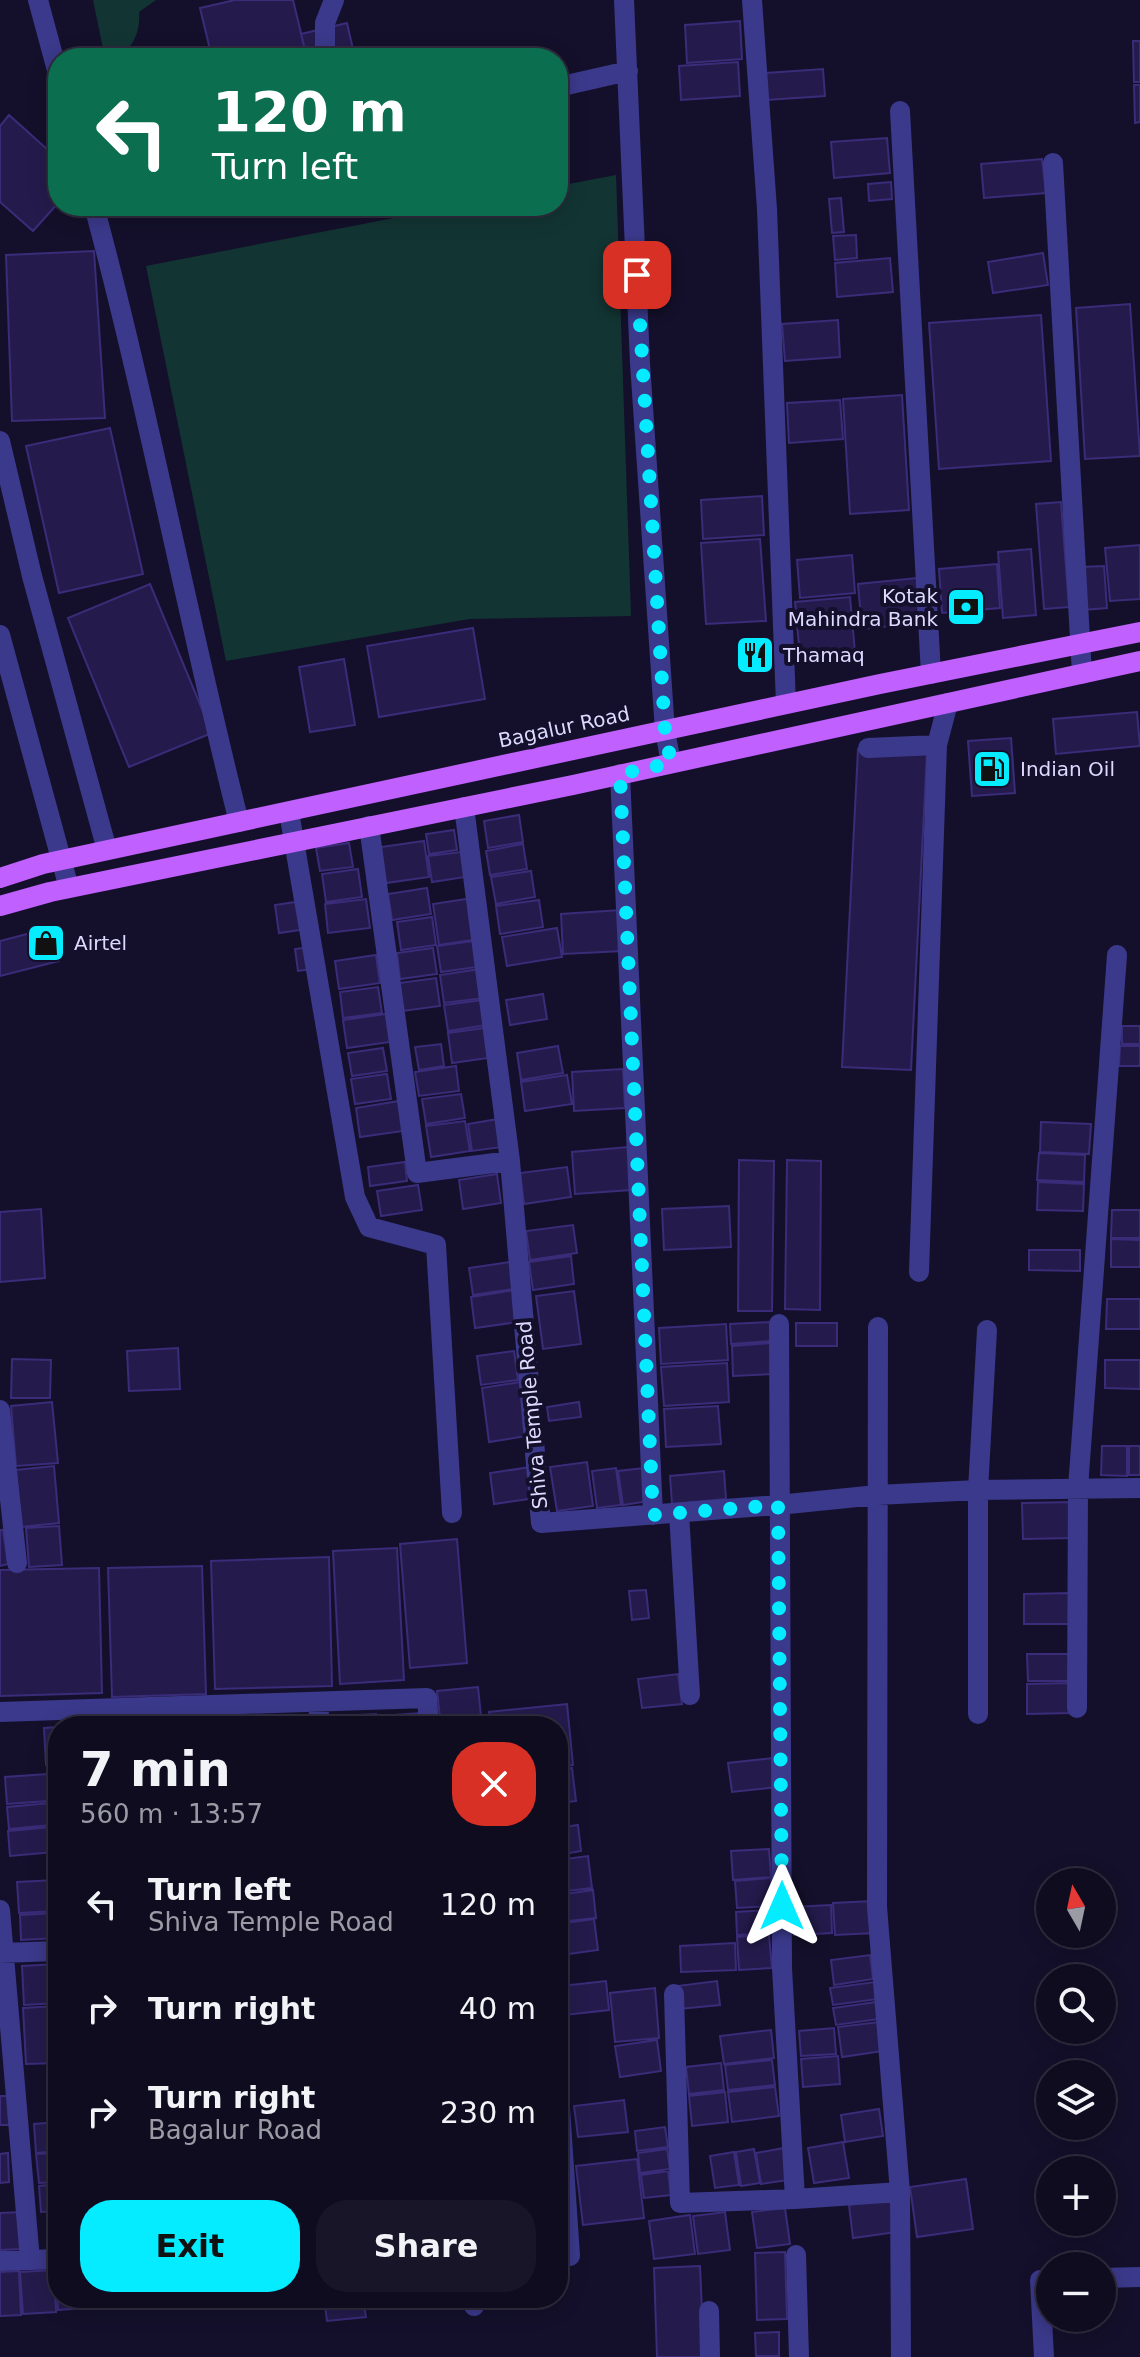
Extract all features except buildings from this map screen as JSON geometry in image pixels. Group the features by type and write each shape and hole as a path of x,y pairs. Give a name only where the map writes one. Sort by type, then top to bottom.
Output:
{"main road":[{"name":"Bagalur Road","path":"0,878 107,850 786,704 1140,632"},
{"path":"0,906 69,888 620,774 1140,661"}],"street":[{"path":"38,0 51,48"},
{"path":"325,48 325,23 334,0"},
{"path":"624,0 640,363 665,731 671,763"},
{"path":"752,0 767,209 786,704"},
{"path":"568,85 628,71"},
{"path":"900,111 931,674"},
{"path":"1053,163 1082,674"},
{"path":"97,216 126,325 239,822"},
{"path":"0,441 32,576 107,850"},
{"path":"0,635 69,888"},
{"path":"919,1272 937,745 948,703"},
{"path":"868,748 937,745"},
{"path":"620,774 653,1515"},
{"name":"Shiva Temple Road","path":"464,807 510,1161 541,1523 877,1495 1140,1488"},
{"path":"289,812 355,1197 369,1227 436,1245 452,1513"},
{"path":"369,826 417,1173 510,1161"},
{"path":"1077,1708 1078,1488 1117,955"},
{"path":"779,1324 782,1968 795,2199"},
{"path":"878,1327 877,1907 900,2192 901,2357"},
{"path":"978,1714 978,1490 987,1330"},
{"path":"0,1410 4,1481 17,1563"},
{"path":"679,1513 690,1695"},
{"path":"215,1716 318,1703 427,1698 428,1716"},
{"path":"318,1703 319,1716"},
{"path":"0,1712 78,1716"},
{"path":"0,1910 1,1953 30,2260"},
{"path":"1,1953 48,1951"},
{"path":"674,1994 680,2203 900,2192"},
{"path":"568,2226 570,2256"},
{"path":"796,2255 799,2357"},
{"path":"0,2261 48,2259"},
{"path":"1116,2278 1140,2277"},
{"path":"709,2311 710,2357"},
{"path":"1043,2332 1044,2357"}],"green space":[{"path":"93,0 156,0 139,12 136,36 128,48 103,48"},
{"path":"616,175 631,616 469,619 226,661 146,266 404,216 568,216 568,184"}],"place":[{"name":"Kotak Mahindra Bank","path":"966,607"},
{"name":"Thamaq","path":"755,655"},
{"name":"Indian Oil","path":"992,769"},
{"name":"Airtel","path":"46,943"}],"route":[{"path":"637,275 665,731 671,763 620,774 653,1515 778,1505 782,1906"}]}
